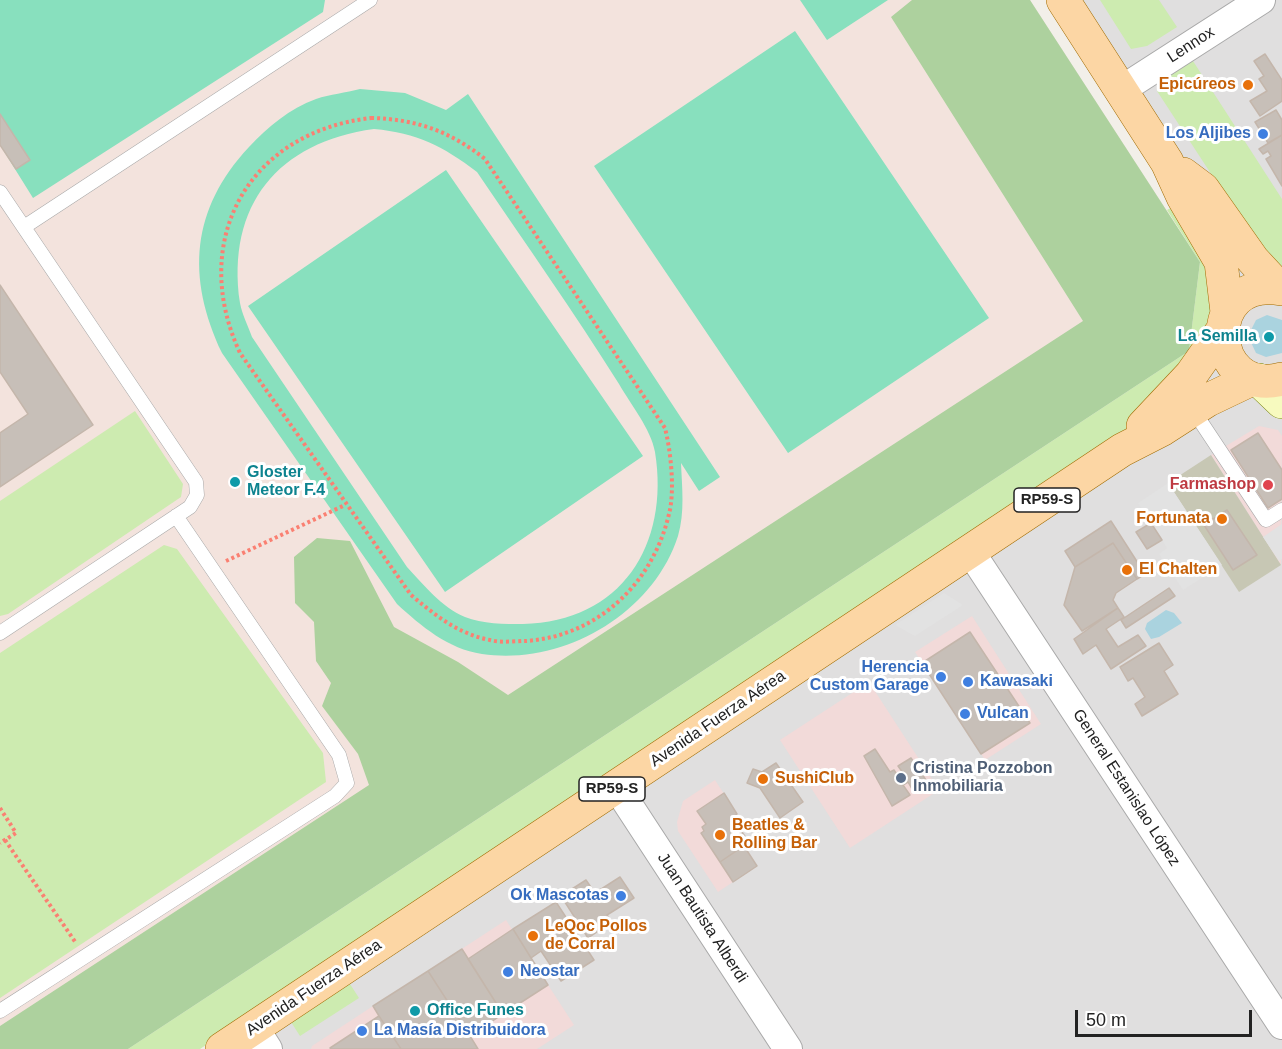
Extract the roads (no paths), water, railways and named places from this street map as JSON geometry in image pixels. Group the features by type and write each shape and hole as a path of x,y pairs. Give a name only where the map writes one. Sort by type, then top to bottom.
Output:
{"main road":[{"path":"1063,0 1167,162 1183,197 1221,262 1225,321"},
{"path":"1167,162 1203,189 1253,260 1281,289"},
{"name":"Avenida Fuerza Aérea","path":"1125,448 1191,375 1237,300 1249,291 1264,287 1281,289"},
{"name":"Avenida Fuerza Aérea","path":"1225,321 1223,346 1229,360 1239,371 1269,385"},
{"name":"Avenida Fuerza Aérea","path":"222,1049 261,1038 616,786 1125,448 1163,429 1193,410 1269,385"}],"street":[{"name":"Lennox","path":"1121,90 1261,0"},
{"name":"General Estanislao López","path":"970,551 1282,1025"},
{"name":"Juan Bautista Alberdi","path":"616,786 788,1049"}],"lane":[{"path":"24,227 370,0"},
{"path":"0,192 196,482 197,495 190,507 0,633"},
{"path":"1193,410 1266,520 1282,510"},
{"path":"0,1011 335,796 347,783 339,755 176,516"}],"water":[{"name":"La Semilla","path":"1267,315 1282,320 1282,353 1266,357 1256,353 1248,336 1256,320"},
{"path":"1166,610 1174,613 1182,623 1159,637 1151,639 1145,629 1147,623"}],"place":[{"name":"Epicúreos","path":"1248,85"},
{"name":"Los Aljibes","path":"1263,134"},
{"name":"La Semilla","path":"1269,337"},
{"name":"Gloster Meteor F.4","path":"235,482"},
{"name":"Farmashop","path":"1268,485"},
{"name":"Fortunata","path":"1222,519"},
{"name":"El Chalten","path":"1127,570"},
{"name":"Herencia Custom Garage","path":"941,677"},
{"name":"Kawasaki","path":"968,682"},
{"name":"Vulcan","path":"965,714"},
{"name":"Cristina Pozzobon Inmobiliaria","path":"901,778"},
{"name":"SushiClub","path":"763,779"},
{"name":"Beatles & Rolling Bar","path":"720,835"},
{"name":"Ok Mascotas","path":"621,896"},
{"name":"LeQoc Pollos de Corral","path":"533,936"},
{"name":"Neostar","path":"508,972"},
{"name":"Office Funes","path":"415,1011"},
{"name":"La Masía Distribuidora","path":"362,1031"}]}
